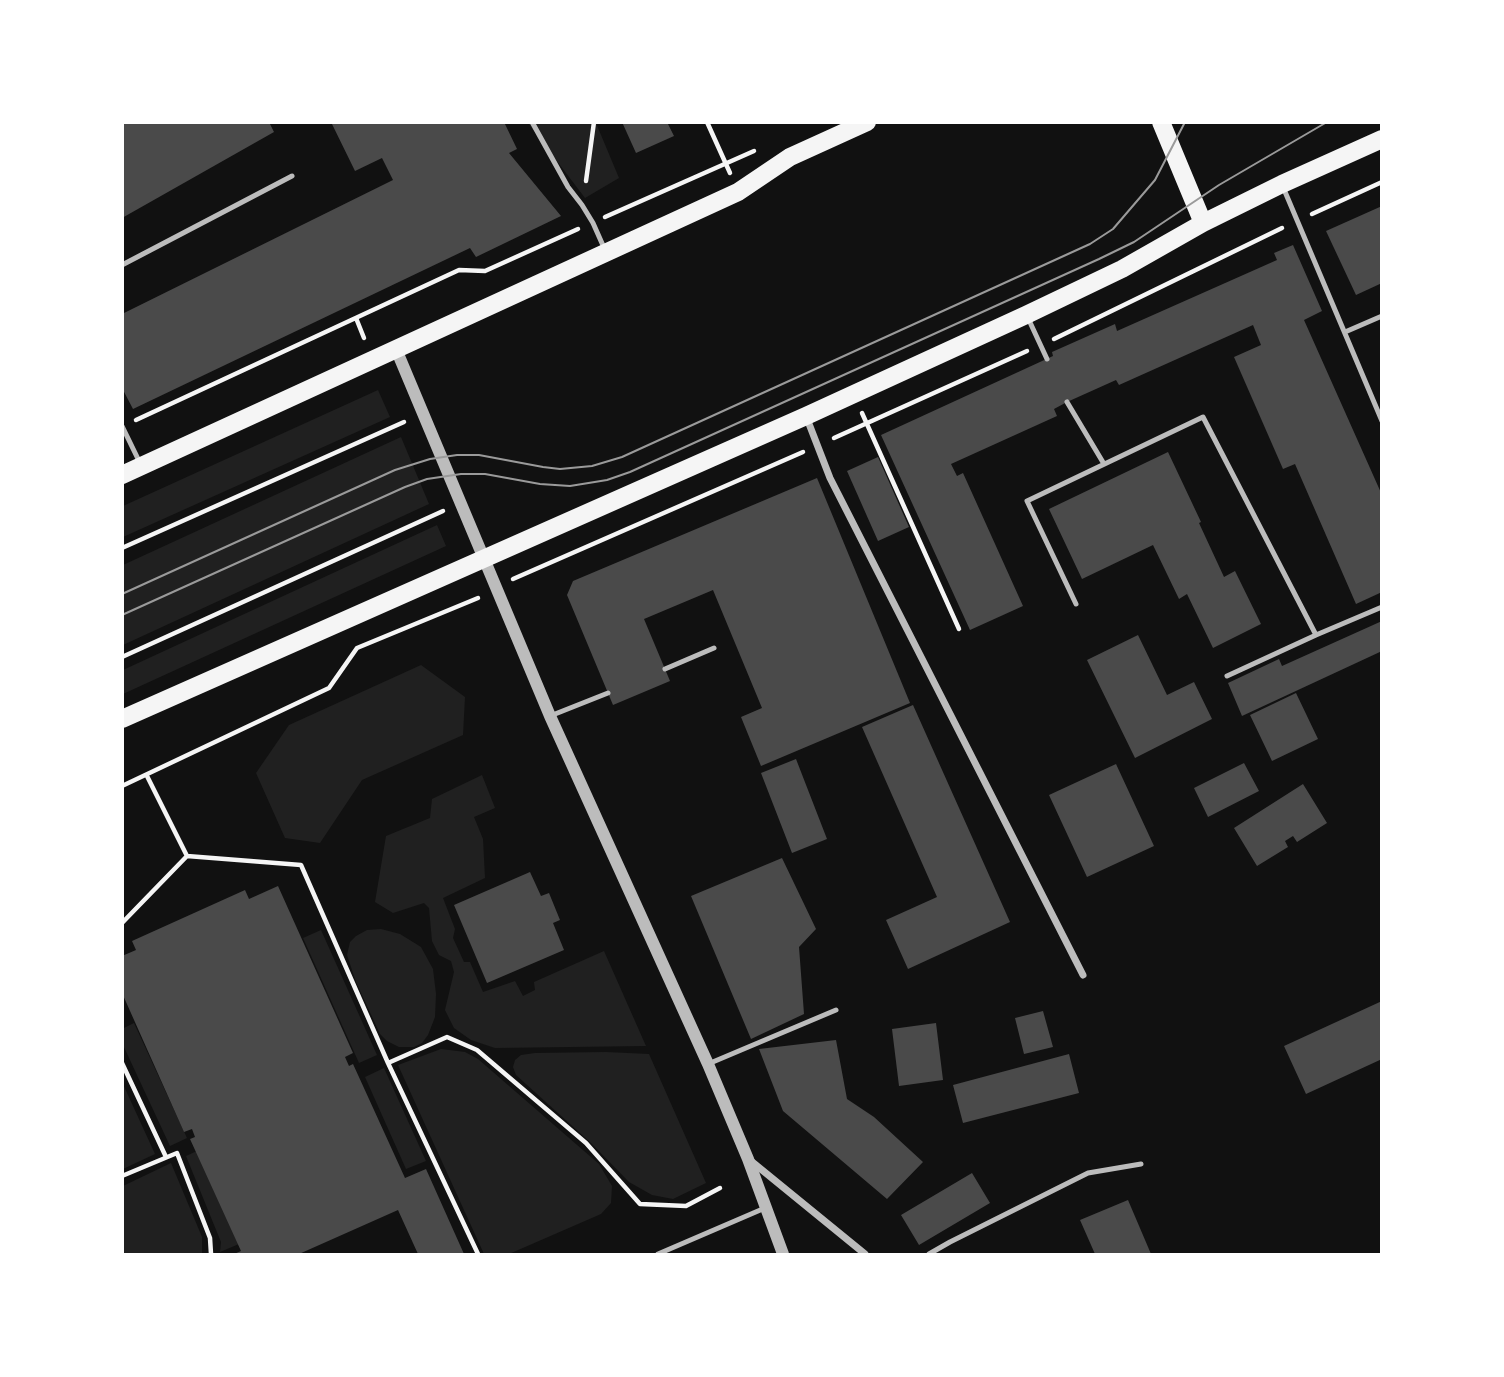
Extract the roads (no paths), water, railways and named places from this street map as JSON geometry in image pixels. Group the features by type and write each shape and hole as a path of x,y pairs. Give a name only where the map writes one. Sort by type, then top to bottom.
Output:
{"main road":[{"path":"122,475 738,192 790,157 867,122"},
{"path":"1161,122 1203,223"},
{"path":"122,719 806,416 1026,315 1122,269 1203,223 1381,139"}],"street":[{"path":"396,349 550,716 708,1064 748,1158 783,1255"},
{"path":"806,416 830,478 1083,975"},
{"path":"748,1158 865,1255"}],"lane":[{"path":"532,122 568,187 593,223 606,253"},
{"path":"122,265 292,176"},
{"path":"1282,184 1381,421"},
{"path":"1026,315 1047,359"},
{"path":"1345,332 1381,316"},
{"path":"1067,402 1104,464"},
{"path":"1076,604 1027,501 1203,417 1316,635"},
{"path":"123,426 142,466"},
{"path":"1227,676 1381,607"},
{"path":"665,669 714,648"},
{"path":"550,716 608,693"},
{"path":"708,1064 836,1010"},
{"path":"929,1255 1088,1173 1141,1164"},
{"path":"658,1255 765,1208"}],"tram line":[{"path":"122,594 395,470 430,459 479,455 560,469 592,466 622,457 1090,244 1113,229 1155,180 1185,122"},
{"path":"122,615 427,479 485,474 540,484 570,486 607,480 630,472 1134,242 1219,185 1327,122"}]}
